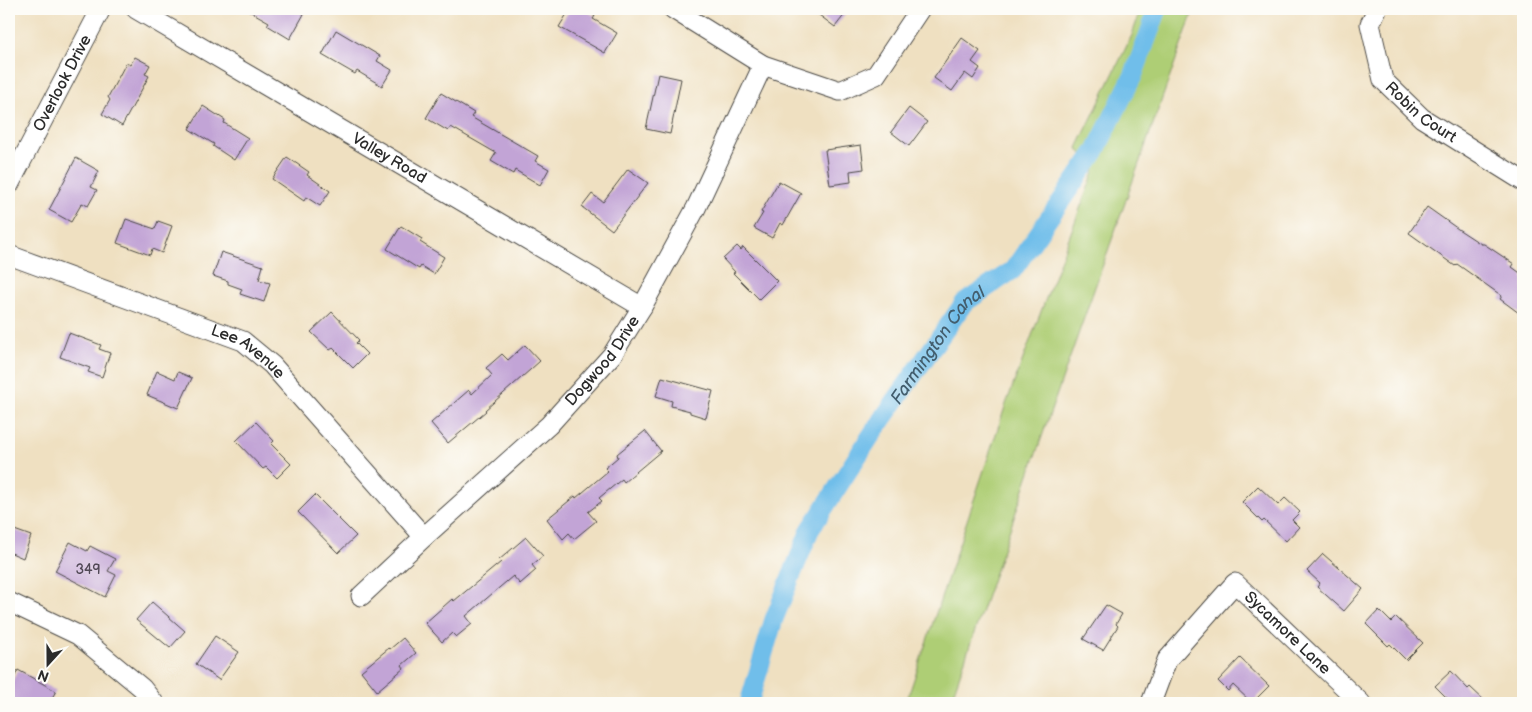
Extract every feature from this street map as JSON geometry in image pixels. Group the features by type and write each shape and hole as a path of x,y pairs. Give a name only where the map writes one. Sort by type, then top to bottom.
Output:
{"street":[{"name":"Overlook Drive","path":"9,185 102,9"},
{"name":"Valley Road","path":"136,9 642,307"},
{"path":"673,9 763,65 840,91 876,74 920,9"},
{"name":"Robin Court","path":"1377,9 1370,24 1383,80 1422,118 1523,181"},
{"name":"Dogwood Drive","path":"361,596 549,425 612,356 642,307 696,208 763,65"},
{"name":"Lee Avenue","path":"9,255 243,341 272,364 424,537"},
{"name":"Sycamore Lane","path":"1151,703 1167,660 1235,583 1360,703"},
{"path":"9,602 78,635 142,688 154,703"}],"green space":[{"path":"1141,9 1194,9 1047,422 950,703 906,703 1006,404 1095,169 1077,148 1132,35"}],"building":[{"path":"246,9 296,9 304,14 290,39 267,25 269,22"},
{"path":"570,9 583,9 595,16 593,19 617,33 605,53 559,27"},
{"path":"811,9 849,9 835,27"},
{"path":"336,30 380,56 377,61 392,70 382,86 357,71 355,74 322,55"},
{"path":"962,38 980,51 972,62 980,68 973,79 965,73 952,91 934,78"},
{"path":"135,57 150,65 145,74 149,76 122,126 102,114 110,100 108,97 126,63 130,65"},
{"path":"658,74 681,79 670,134 646,129"},
{"path":"441,93 474,113 471,117 538,156 535,161 549,169 540,185 515,170 513,174 491,161 496,153 451,127 448,131 426,118"},
{"path":"203,106 225,120 224,123 248,138 234,160 213,146 214,144 189,129"},
{"path":"909,108 927,122 909,146 891,132"},
{"path":"861,145 864,169 850,171 851,182 830,185 825,150"},
{"path":"287,157 309,172 307,175 330,191 320,206 306,197 304,201 272,179"},
{"path":"76,158 99,171 91,187 97,190 88,206 82,203 71,222 49,210"},
{"path":"628,169 648,183 612,230 582,207 592,194 603,202"},
{"path":"779,181 801,193 783,225 780,223 772,238 754,228"},
{"path":"1427,207 1514,264 1512,267 1523,275 1523,316 1500,299 1502,296 1457,264 1455,266 1409,233"},
{"path":"126,219 155,229 158,221 172,226 162,253 152,249 150,255 117,243"},
{"path":"401,226 422,239 420,242 444,257 434,274 421,266 419,269 387,249"},
{"path":"737,246 741,250 743,247 777,281 759,299 733,273 735,272 723,259"},
{"path":"221,252 263,266 259,280 270,283 264,302 240,294 242,289 228,284 228,281 213,276"},
{"path":"332,312 359,340 356,343 367,354 353,368 333,348 330,350 311,332"},
{"path":"69,333 101,345 99,349 110,353 102,377 88,372 90,368 60,357"},
{"path":"525,345 540,361 448,443 431,423 469,390 472,394 492,375 486,368 502,354 508,360"},
{"path":"157,371 175,379 178,372 192,378 178,408 147,395"},
{"path":"662,377 713,391 706,418 671,406 672,401 656,396"},
{"path":"256,422 274,441 271,444 291,464 277,478 266,467 263,469 236,441"},
{"path":"645,431 661,451 624,482 622,479 599,498 602,501 588,512 596,521 574,539 569,533 563,539 547,519 608,471 605,468 618,457 617,454"},
{"path":"1258,486 1278,505 1285,498 1300,512 1292,520 1299,527 1286,541 1264,520 1262,522 1242,502"},
{"path":"315,495 356,536 338,553 298,512"},
{"path":"9,528 31,536 23,558 9,552"},
{"path":"526,537 543,556 532,565 536,570 520,584 513,576 466,616 472,624 456,637 452,633 442,642 425,623 452,599 454,601 501,562 499,560"},
{"path":"70,542 87,551 90,546 115,559 108,571 116,575 105,597 55,571"},
{"path":"1323,554 1363,589 1344,611 1317,587 1320,583 1307,571"},
{"path":"152,602 185,631 170,648 136,620"},
{"path":"1106,605 1122,614 1116,624 1118,626 1103,650 1083,639"},
{"path":"1379,610 1391,622 1396,617 1423,643 1406,660 1390,644 1388,646 1366,624"},
{"path":"215,636 239,652 219,680 196,664"},
{"path":"403,638 416,653 402,665 404,668 377,691 361,671"},
{"path":"1240,658 1269,686 1252,703 1233,685 1228,691 1218,681"},
{"path":"18,670 56,691 49,703 9,703 9,687"},
{"path":"1451,671 1468,689 1470,687 1487,703 1452,703 1435,686"}],"waterway":[{"name":"Farmington Canal","path":"749,703 774,619 810,530 874,431 964,303 1013,270 1095,152 1133,76 1158,9"}]}
